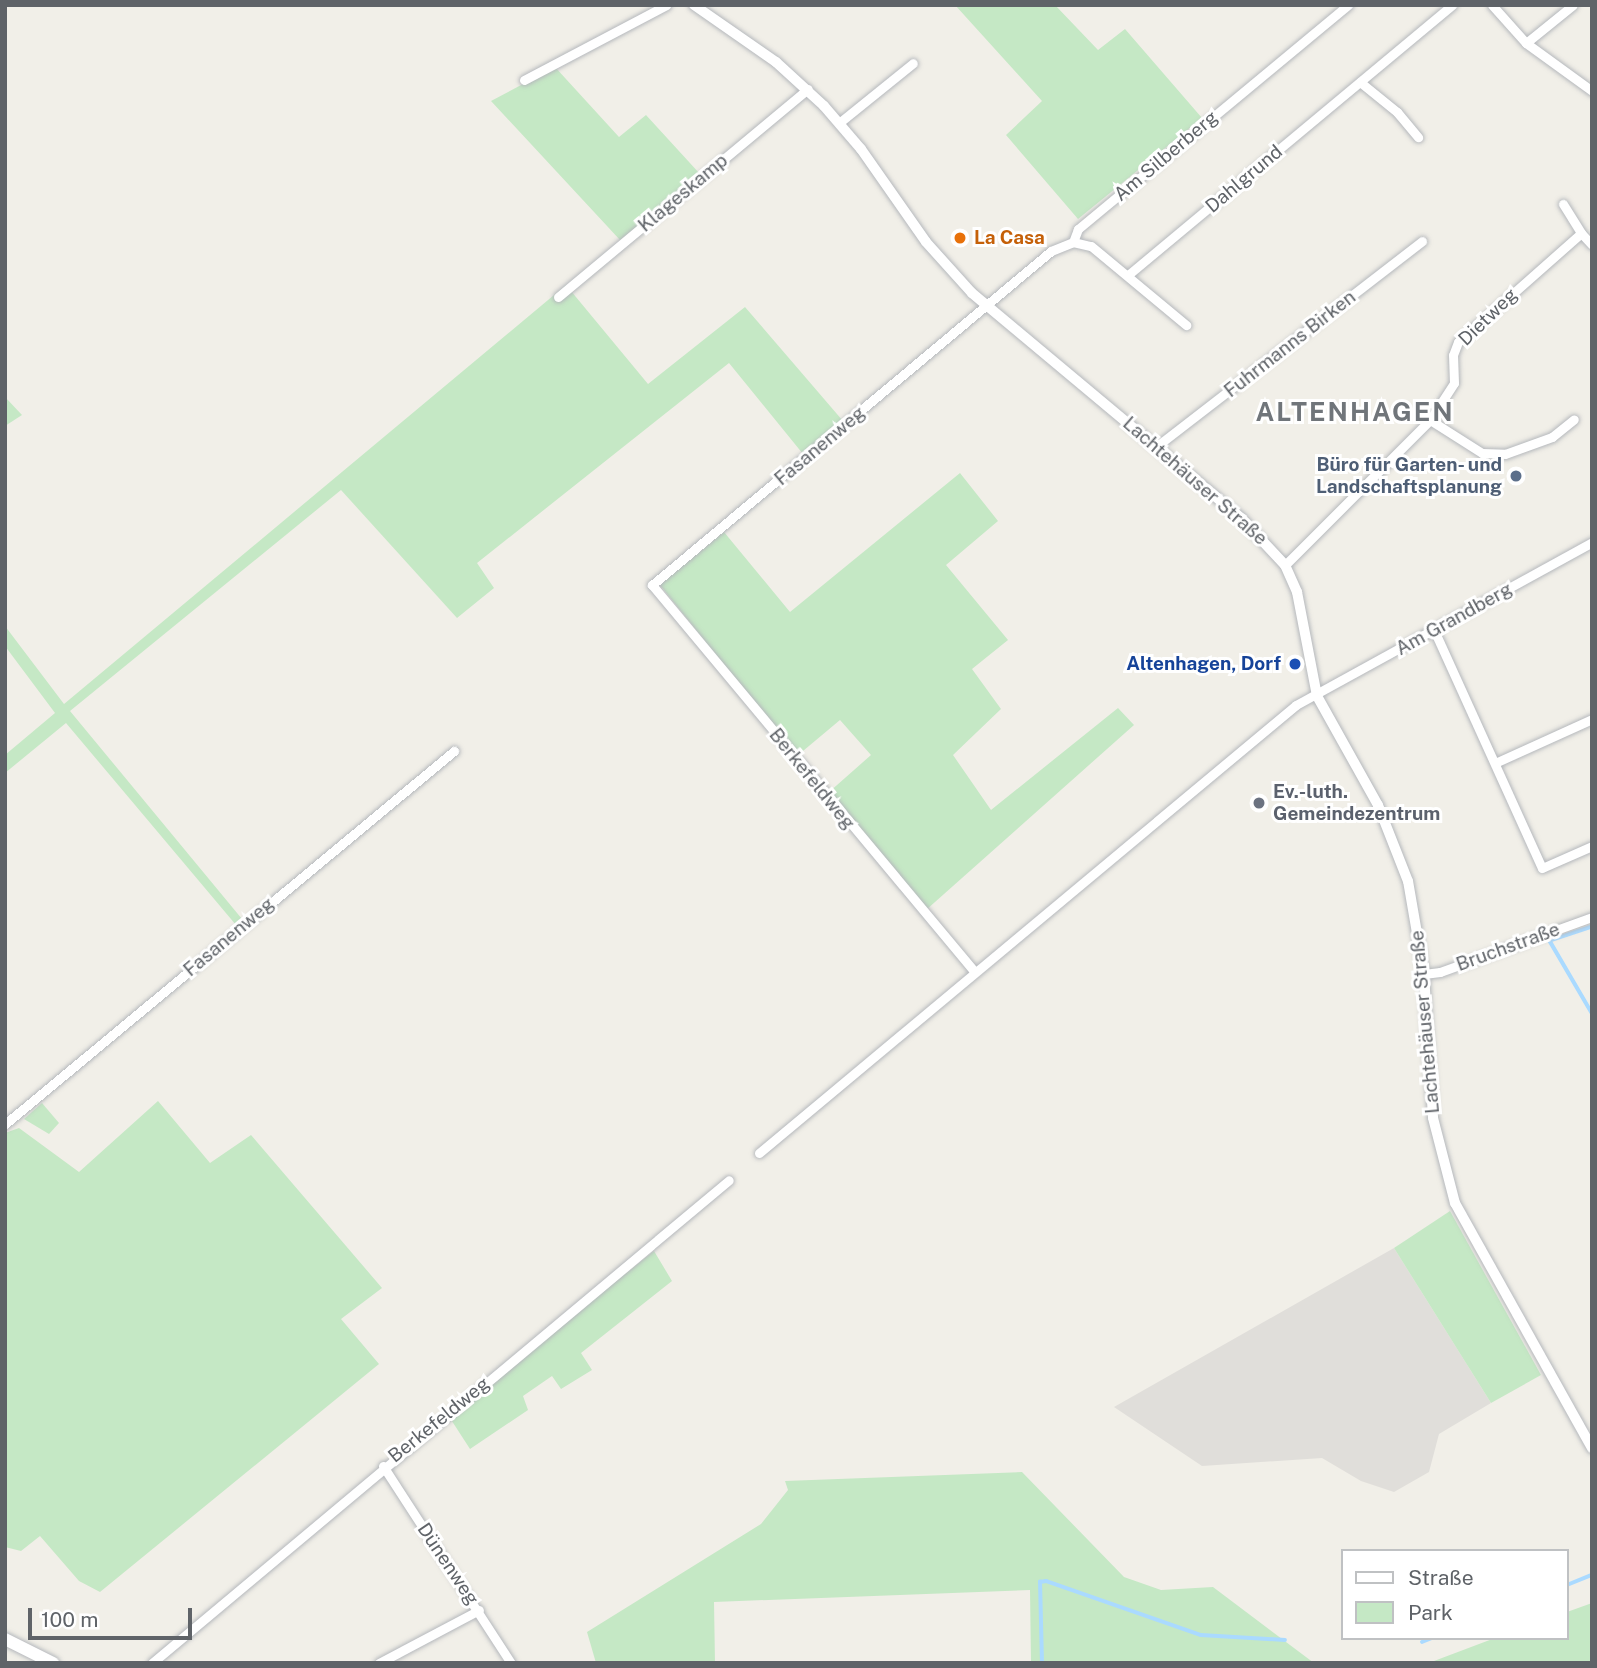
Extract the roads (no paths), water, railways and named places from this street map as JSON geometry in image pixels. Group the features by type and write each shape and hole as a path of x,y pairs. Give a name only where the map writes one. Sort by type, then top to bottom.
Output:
{"main road":[{"path":"5,1639 53,1663"}],"street":[{"path":"524,80 666,5"},
{"name":"Lachtehäuser Straße","path":"694,5 807,89 839,123 926,242 988,307 1264,538 1285,565 1297,592 1317,696 1378,806 1402,862 1424,974 1433,1118 1455,1203 1592,1448"},
{"name":"Am Silberberg","path":"988,307 1051,251 1073,242 1078,229 1348,5"},
{"name":"Dahlgrund","path":"1128,275 1452,5"},
{"path":"1492,5 1526,43 1592,91"},
{"path":"1526,43 1573,5"},
{"path":"839,123 913,63"},
{"path":"1360,82 1397,112 1418,137"},
{"name":"Klageskamp","path":"558,297 807,89"},
{"path":"1563,204 1592,245"},
{"name":"Dietweg","path":"1285,565 1430,420 1454,383 1453,355 1458,342 1581,233"},
{"name":"Fuhrmanns Birken","path":"1157,446 1422,241"},
{"path":"1073,242 1091,246 1186,325"},
{"name":"Fasanenweg","path":"652,585 988,307"},
{"path":"1430,420 1482,453 1505,454 1552,437 1574,419"},
{"name":"Am Grandberg","path":"1317,696 1592,542"},
{"name":"Berkefeldweg","path":"652,585 974,971"},
{"path":"1434,630 1542,868 1592,846"},
{"path":"759,1153 1296,705 1317,696"},
{"path":"1495,763 1592,719"},
{"name":"Fasanenweg","path":"5,1124 454,751"},
{"name":"Bruchstraße","path":"1424,974 1440,972 1592,917"},
{"name":"Berkefeldweg","path":"152,1663 383,1466 729,1180"},
{"name":"Dünenweg","path":"383,1466 511,1663"},
{"path":"379,1663 479,1610"}],"waterway":[{"path":"1592,927 1550,941 1592,1013"},
{"path":"1569,1584 1592,1575"},
{"path":"1042,1663 1040,1582 1046,1581 1201,1635 1285,1640"},
{"path":"1422,1642 1427,1640"}],"place":[{"name":"La Casa","path":"960,238"},
{"name":"Büro für Garten- und Landschaftsplanung","path":"1516,476"},
{"name":"Altenhagen, Dorf","path":"1295,664"},
{"name":"Ev.-luth. Gemeindezentrum","path":"1259,803"}],"district":[{"name":"ALTENHAGEN","path":"1355,412"}]}
